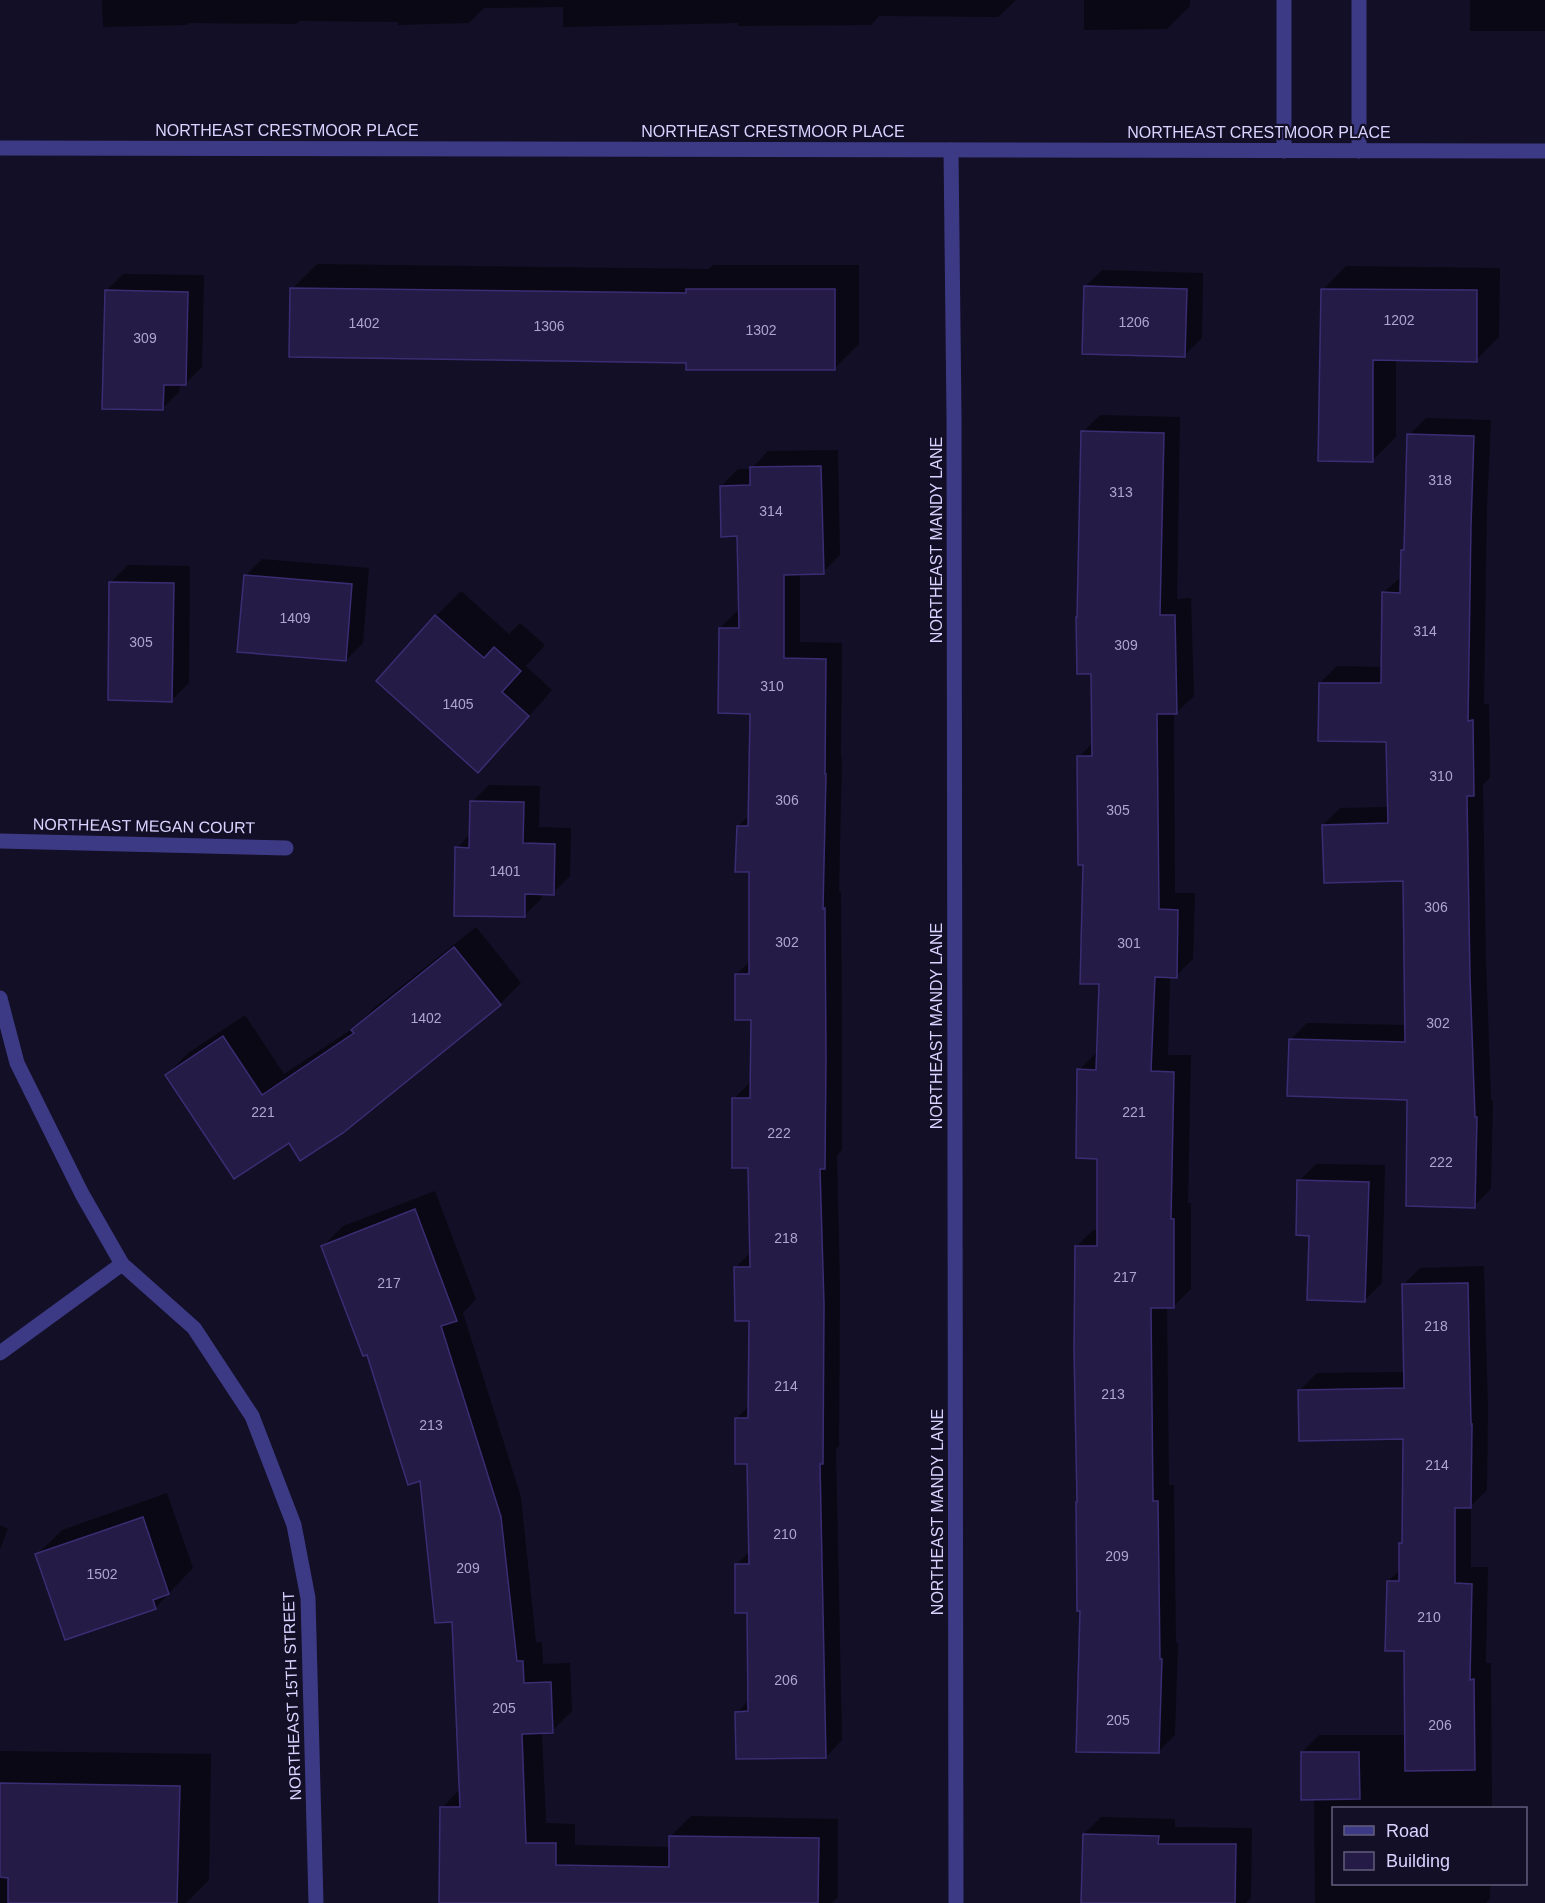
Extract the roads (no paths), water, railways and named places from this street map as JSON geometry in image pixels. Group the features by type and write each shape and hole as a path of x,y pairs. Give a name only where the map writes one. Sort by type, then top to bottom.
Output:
{"street":[{"path":"1284,0 1284,150"},
{"path":"1359,0 1359,150"},
{"name":"NORTHEAST CRESTMOOR PLACE","path":"0,148 1545,150"},
{"name":"NORTHEAST MANDY LANE","path":"951,150 954,417 956,1903"},
{"name":"NORTHEAST MEGAN COURT","path":"0,841 286,848"},
{"name":"NORTHEAST 15TH STREET","path":"0,998 17,1063 82,1194 122,1264 194,1328 252,1416 294,1525 308,1599 316,1903"},
{"path":"0,1353 122,1264"}]}
